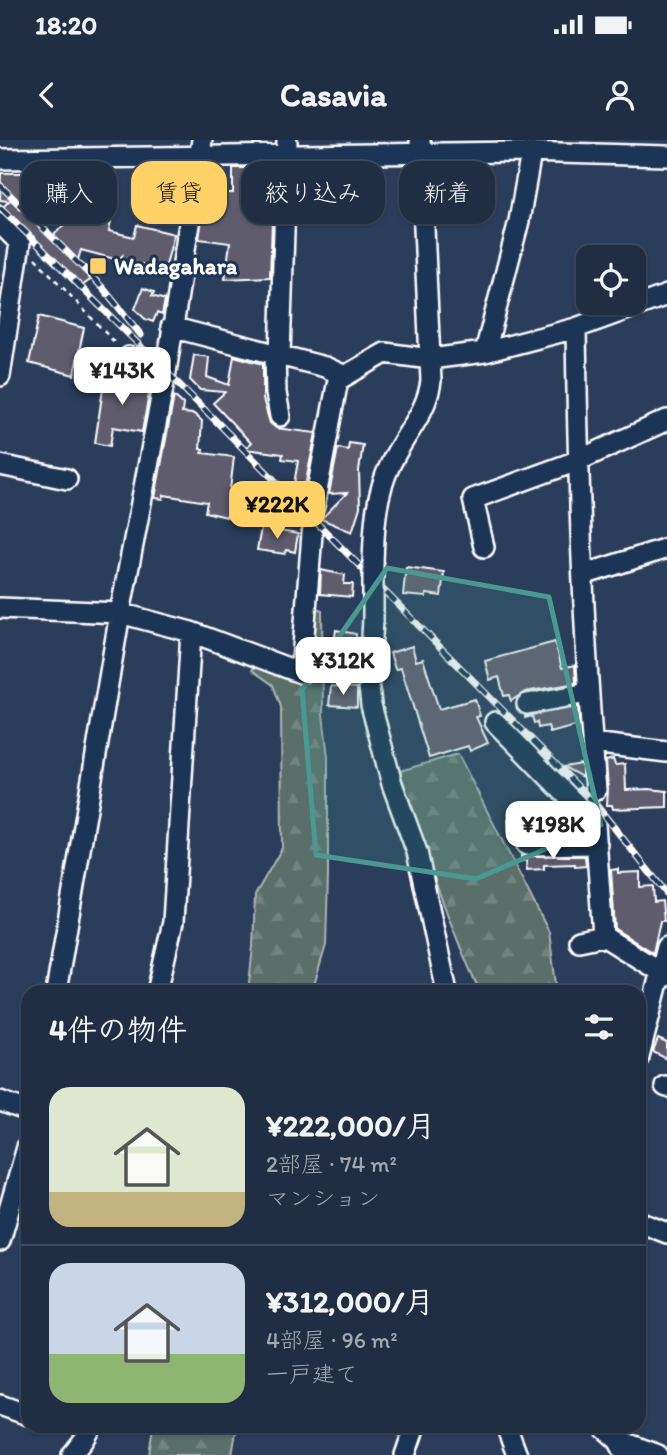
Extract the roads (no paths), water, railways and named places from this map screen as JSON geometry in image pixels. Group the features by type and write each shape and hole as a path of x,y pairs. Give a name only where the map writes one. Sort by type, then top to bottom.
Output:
{"street":[{"path":"57,985 200,148"},
{"path":"0,159 33,149 200,148 526,149 667,156"},
{"path":"280,416 275,381 287,148"},
{"path":"420,148 430,396 391,463 379,494 374,527 369,685 371,705 392,784 417,852 446,985"},
{"path":"485,352 519,221 526,149"},
{"path":"0,223 20,243 0,376"},
{"path":"314,507 338,380 386,353 430,359 485,352 576,328 667,295"},
{"path":"171,327 325,367 345,376"},
{"path":"576,328 577,461 588,693 596,790"},
{"path":"129,357 162,383"},
{"path":"484,547 473,499 577,461 667,420"},
{"path":"0,465 67,478"},
{"path":"0,608 120,613 191,632 301,673 312,534"},
{"path":"583,575 667,548"},
{"path":"159,985 173,922 191,632"},
{"path":"527,704 588,693"},
{"path":"495,722 595,824 603,936"},
{"path":"592,743 667,752"},
{"path":"527,845 597,844"},
{"path":"579,941 603,936 664,975"},
{"path":"646,1034 664,975 667,947"},
{"path":"0,1101 21,1108"},
{"path":"0,1241 21,1168"},
{"path":"646,1225 667,1233"},
{"path":"0,1405 21,1412"},
{"path":"72,1455 88,1433"},
{"path":"405,1455 413,1433"},
{"path":"509,1433 517,1455"},
{"path":"609,1433 622,1447 658,1455"}],"railway":[{"path":"0,185 103,288 141,335"},
{"path":"0,207 597,806 667,894"}],"place":[{"name":"Wadagahara","path":"98,266"}]}
